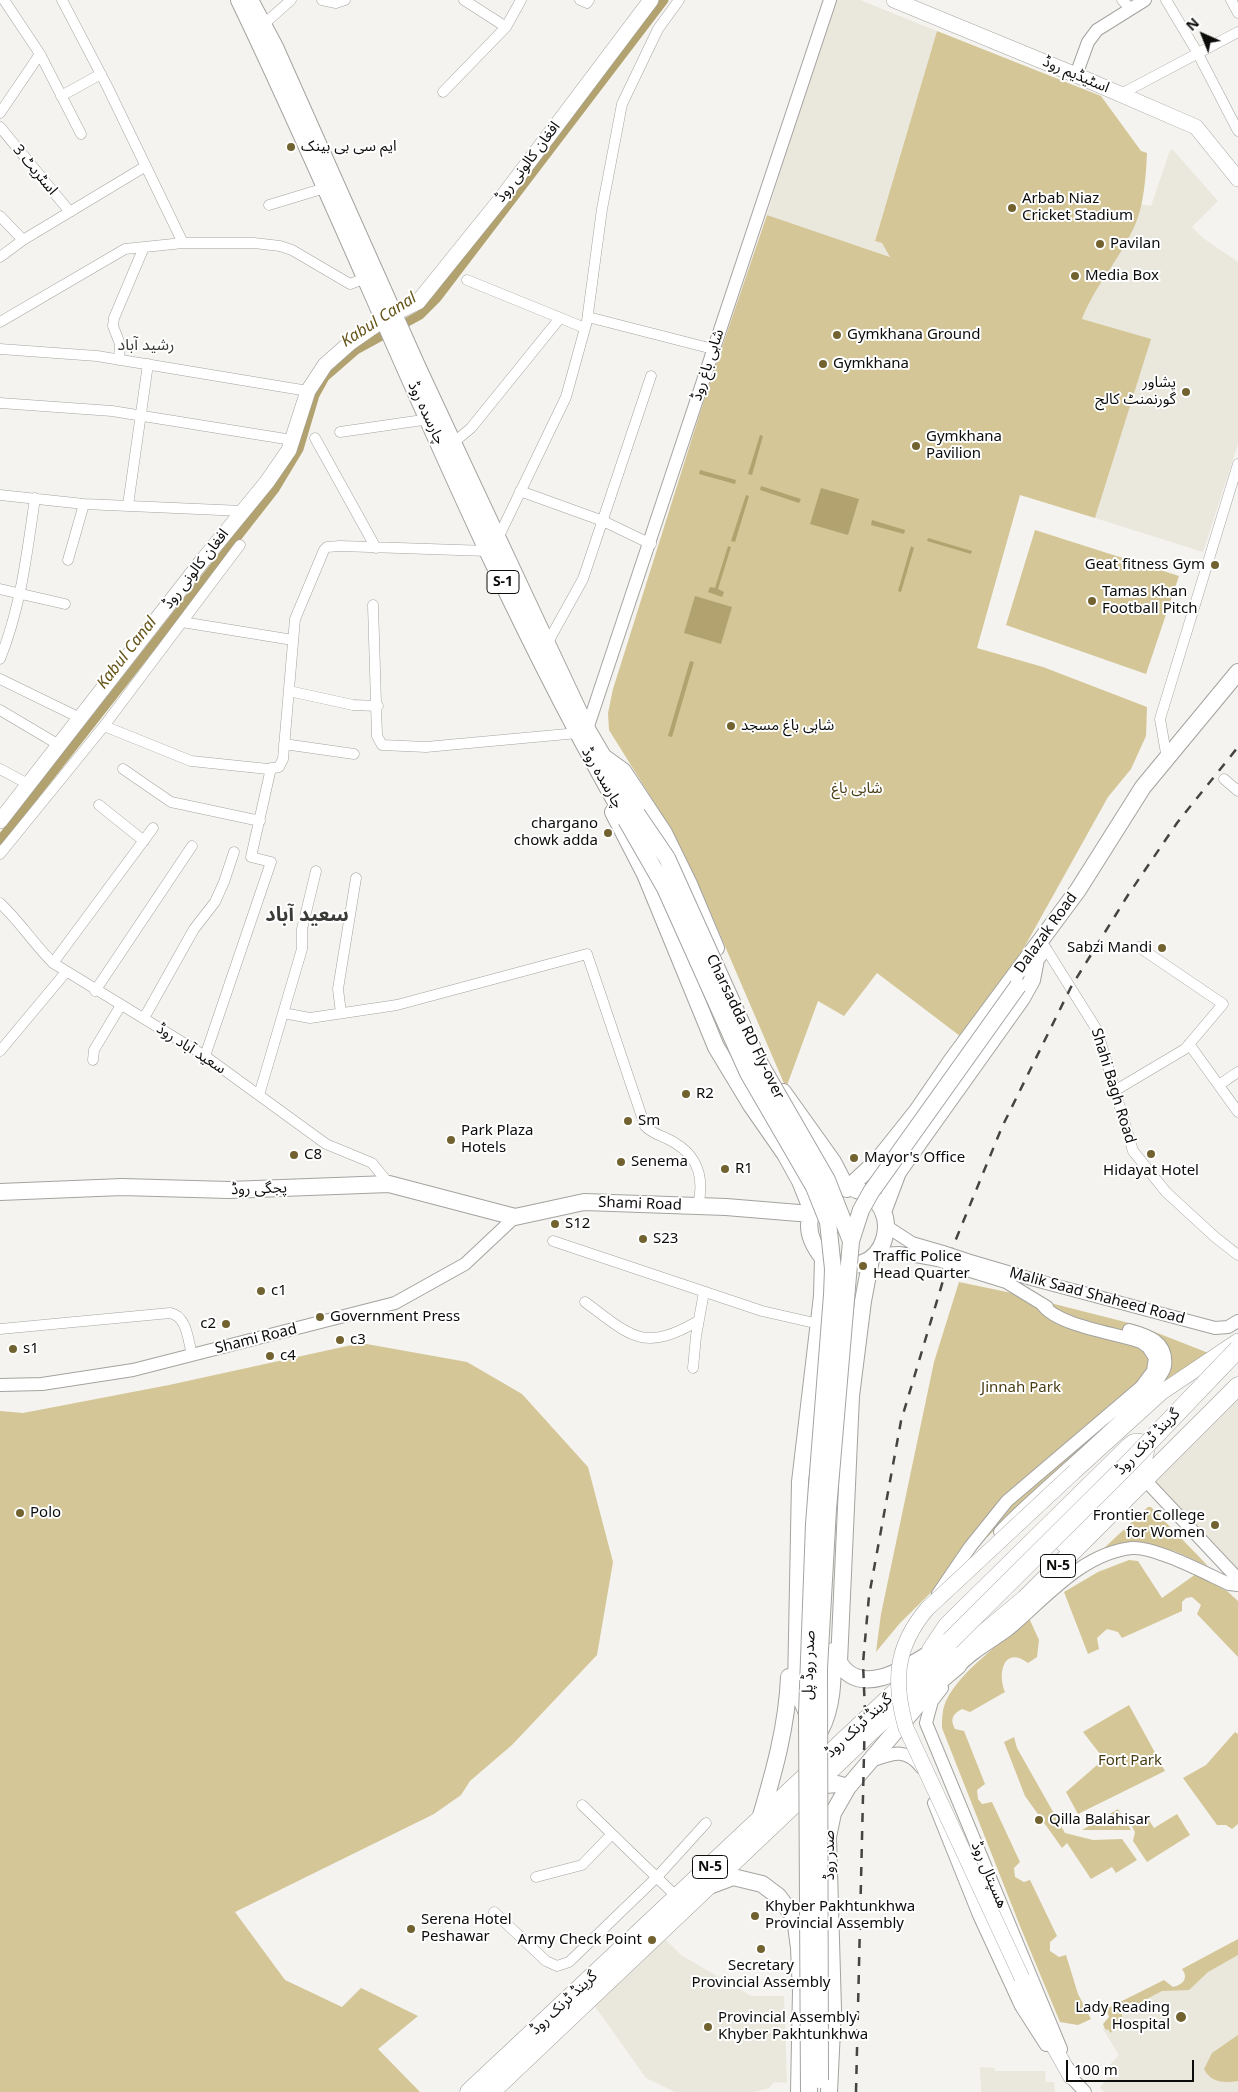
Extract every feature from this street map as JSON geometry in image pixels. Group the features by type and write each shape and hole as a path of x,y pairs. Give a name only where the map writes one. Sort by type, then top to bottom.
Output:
{"highway":[{"name":"گرینڈ ٹرنک روڈ","path":"491,2092 517,2057 678,1897 940,1648 1131,1460 1238,1349"},
{"name":"گرینڈ ٹرنک روڈ","path":"469,2092 517,2057 707,1887 905,1699 999,1622 1146,1480 1238,1386"},
{"path":"940,1648 940,1634 947,1626 1129,1447 1138,1442 1140,1443 1145,1452 1142,1462 1014,1596 999,1622"}],"main road":[{"name":"چارسدہ روڈ","path":"239,0 258,26 393,325 453,443 548,642 582,734"},
{"name":"چارسدہ روڈ","path":"250,0 258,26 325,188 366,278 393,325 430,419 488,551 582,734 632,817"},
{"name":"افغان کالونی روڈ","path":"0,820 279,466 292,440 308,391 325,366 351,342 393,325 418,302 501,199 651,0"},
{"name":"اسٹیڈیم روڈ","path":"894,0 1076,74 1196,128 1238,179"},
{"name":"Dalazak Road","path":"885,1219 898,1172 1022,998 1032,980 1041,953 1167,761 1238,672"},
{"name":"Dalazak Road","path":"847,1189 878,1160 917,1111 952,1060 1078,890 1143,787 1238,688"},
{"path":"600,762 623,771 664,833 689,884 729,980 769,1067 790,1102 833,1162 847,1189"},
{"path":"600,762 607,799 645,874 716,1047 751,1105 785,1154 800,1181 811,1213"},
{"name":"Charsadda RD Fly-over","path":"632,817 748,1073 814,1187 828,1222 830,1238"},
{"name":"Charsadda RD Fly-over","path":"632,817 667,858 759,1062 827,1180 851,1241"},
{"path":"851,1241 861,1210 871,1192 1041,953"},
{"name":"پجگی روڈ","path":"0,1192 122,1187 229,1190 389,1184 514,1217"},
{"path":"874,1256 856,1266 838,1266 823,1258 813,1246 808,1230 811,1213 820,1199 833,1192 847,1189 862,1191 875,1200 885,1219 884,1241 874,1256 863,1301 851,1396 839,1662 849,1673 858,1678 870,1679 888,1676 908,1667 940,1648"},
{"name":"Shami Road","path":"514,1217 584,1202 698,1206 811,1213"},
{"name":"صدر روڈ پل","path":"819,2089 806,1713 814,1524 832,1296 833,1270 830,1238"},
{"name":"صدر روڈ پل","path":"819,2089 819,1668 828,1509 851,1241"},
{"path":"806,1713 796,1688 800,1482 819,1324 823,1258"},
{"path":"816,1343 827,1339 839,1339 849,1345 856,1354"},
{"path":"1071,2077 1038,2018 1022,1978 906,1728 898,1696 899,1662 907,1640 918,1620 992,1548 1141,1409 1162,1392 1238,1341"},
{"path":"760,1819 776,1768 788,1704 798,1427 811,1382"},
{"path":"820,1731 826,1720 831,1700 836,1482 840,1439 851,1396"},
{"name":"صدر روڈ","path":"819,2089 833,2009 828,1837 833,1813 848,1787 932,1688 963,1661 999,1622"},
{"path":"814,1786 837,1784 848,1787"},
{"path":"707,1887 733,1877 762,1884 771,1889 795,1918 799,1948 799,2092"}],"street":[{"path":"4,0 40,54 81,134"},
{"path":"62,0 101,74 184,243"},
{"path":"258,26 291,0"},
{"path":"322,0 336,3 345,0"},
{"path":"464,0 506,27"},
{"path":"442,92 506,27 521,0"},
{"path":"580,0 587,3 589,0"},
{"path":"498,538 566,397 588,317 602,209 622,104 658,29 679,0"},
{"name":"شاہی باغ روڈ","path":"582,734 651,544 713,349 830,0"},
{"path":"1076,74 1088,42 1097,30 1126,4 1145,0"},
{"path":"1166,0 1234,111 1238,131"},
{"path":"1231,0 1238,13"},
{"path":"1121,94 1197,52 1238,32"},
{"path":"0,113 40,54"},
{"path":"61,96 101,74"},
{"name":"اسٹریٹ 3","path":"0,127 70,212"},
{"path":"0,257 22,240 146,166"},
{"path":"269,204 325,188"},
{"path":"0,216 22,240"},
{"path":"0,322 125,249 184,243 254,243 280,246 292,250 350,284 366,278"},
{"path":"119,360 120,344 113,326 114,318 144,247"},
{"path":"467,280 585,328"},
{"path":"588,317 713,349"},
{"path":"453,443 471,428 560,318"},
{"path":"0,349 119,360 308,391"},
{"path":"128,505 148,364"},
{"path":"548,642 583,578 651,376"},
{"path":"0,403 112,411 292,440"},
{"path":"340,432 430,419"},
{"path":"315,438 376,548"},
{"path":"1167,761 1160,719 1238,464"},
{"path":"520,491 603,521 651,544"},
{"path":"0,494 84,504 243,511"},
{"path":"0,660 13,626 20,594 35,498"},
{"path":"68,560 84,504"},
{"path":"0,854 104,726 240,545"},
{"path":"104,726 191,761 271,768 279,767 282,764 295,619 324,550 327,547 340,546 488,551"},
{"path":"0,589 65,604"},
{"path":"373,606 378,706 377,736 382,745 426,747 582,734"},
{"path":"182,622 293,640"},
{"path":"0,679 80,718"},
{"path":"289,691 353,705 378,706"},
{"path":"0,710 59,745"},
{"path":"284,744 354,754"},
{"path":"205,1056 271,862 251,857 271,768"},
{"path":"0,769 28,784"},
{"path":"123,769 171,802 260,821"},
{"path":"1224,779 1238,791"},
{"path":"99,805 144,841"},
{"path":"53,964 153,828"},
{"path":"95,991 192,846"},
{"path":"144,1018 194,929 214,902 224,882 234,852"},
{"path":"259,1095 302,949 302,928 316,871"},
{"path":"341,1013 338,989 356,878"},
{"name":"سعید آباد روڈ","path":"0,903 19,921 38,948 53,964 205,1056 326,1144 372,1163 389,1184"},
{"path":"1116,1090 1185,1049 1223,1004 1139,948"},
{"name":"Shahi Bagh Road","path":"1041,953 1097,1030 1133,1151 1166,1192 1215,1238 1238,1254"},
{"path":"283,1013 310,1018 397,1005 587,954 645,1126 650,1131 675,1142 697,1164 702,1189 698,1206"},
{"path":"0,1051 66,972"},
{"path":"93,1060 94,1050 120,1005"},
{"path":"1189,1044 1238,1112"},
{"path":"1219,1085 1238,1072"},
{"name":"Shami Road","path":"0,1385 42,1384 134,1370 395,1303 465,1264 514,1217"},
{"name":"Malik Saad Shaheed Road","path":"885,1219 912,1243 940,1256 966,1264 1215,1328 1233,1324"},
{"path":"553,1241 762,1311 819,1324"},
{"name":"Malik Saad Shaheed Road","path":"874,1256 899,1253 940,1256"},
{"name":"Malik Saad Shaheed Road","path":"966,1264 1006,1282 1042,1304"},
{"path":"693,1368 698,1320 704,1292"},
{"path":"585,1302 630,1335 644,1338 666,1337 698,1320"},
{"path":"992,1548 1006,1525 1139,1402 1158,1380 1165,1366 1163,1351 1155,1339 1146,1334 1068,1314 1042,1304"},
{"path":"908,1667 909,1649 917,1628 970,1547 996,1513 1028,1481 1132,1395 1153,1371 1155,1358 1148,1347 1141,1342 1050,1314 1042,1304"},
{"path":"0,1329 170,1313 175,1314 183,1321 192,1355"},
{"path":"1146,1480 1238,1579"},
{"name":"ھسپتال روڈ","path":"1085,2092 1071,2077 1049,2017 926,1724 932,1701 963,1661 1008,1629 1075,1572 1105,1556 1133,1548 1164,1555 1229,1584 1238,1585"},
{"path":"871,1760 895,1752 912,1756 922,1767 941,1821 979,1914 1021,2006 1041,2038 1071,2077"},
{"path":"582,1804 678,1897"},
{"path":"494,1912 546,1961 557,1966 563,1965 569,1962 657,1877 706,1823"},
{"path":"536,1877 582,1865 612,1834"}],"shaded area":[{"path":"833,0 860,0 937,31 875,240 882,243 891,257 767,215"},
{"name":"پشاور گورنمنٹ کالج","path":"1172,149 1218,201 1192,227 1203,238 1238,262 1238,444 1203,552 1095,518 1150,340 1082,319 1091,297 1131,234 1141,204 1151,206"},
{"path":"760,435 763,436 752,475 748,474"},
{"path":"700,470 736,480 735,484 699,474"},
{"path":"761,486 801,499 799,503 760,490"},
{"path":"821,488 859,499 848,535 810,524"},
{"path":"746,495 749,496 735,542 731,541"},
{"path":"872,520 905,530 904,534 871,525"},
{"path":"928,538 972,551 971,554 927,541"},
{"path":"728,546 731,547 718,589 724,592 722,597 708,592 710,587 715,588"},
{"path":"911,546 914,548 901,592 898,591"},
{"path":"695,596 732,607 721,644 684,633"},
{"path":"690,661 694,662 672,737 668,736"},
{"name":"Frontier College for Women","path":"1238,1383 1238,1573 1147,1476"},
{"path":"659,1933 681,1955 751,1996 784,1996 787,2083 774,2082 769,2088 754,2092 675,2092 646,2078 589,1998"},
{"name":"Lady Reading Hospital","path":"1238,1946 1238,2092 1104,2092 1100,2087 1108,2078 1103,2072 1119,2055 1103,2029 1108,2024 1120,2022 1123,2019 1122,2009 1168,1988 1177,1989 1195,1980"},
{"path":"980,2067 995,2068 995,2071 1045,2071 1046,2082 1054,2082 1055,2092 981,2092"}],"green space":[{"name":"شاہی باغ","path":"937,31 1101,96 1141,151 1147,153 1142,199 1135,225 1123,249 1087,307 1082,319 1151,339 1095,518 1020,495 977,648 1043,667 1147,707 1146,736 1131,769 1108,797 1020,955 960,1036 877,973 844,1016 818,1001 786,1088 703,895 667,823 609,730 608,713 613,689 705,397 767,215 890,257 882,243 875,241"},
{"name":"Tamas Khan Football Pitch","path":"1035,530 1179,576 1146,674 1006,625"},
{"name":"Jinnah Park","path":"959,1282 1007,1292 1137,1325 1211,1354 1024,1501 900,1623 876,1652 881,1614 934,1362"},
{"path":"361,1343 467,1362 522,1394 588,1467 613,1562 597,1655 512,1745 470,1781 461,1795 434,1814 235,1912 285,1980 342,2007 361,1988 418,2016 378,2049 420,2092 0,2092 0,1411 23,1413 169,1385"},
{"path":"1148,1507 1151,1507 1208,1566 1174,1551 1148,1545 1102,1550"},
{"path":"1129,1560 1138,1561 1162,1598 1196,1574 1227,1591 1238,1601 1238,1657 1197,1614 1201,1605 1192,1597 1186,1598 1182,1602 1182,1611 1122,1638 1118,1632 1107,1629 1097,1638 1099,1649 1088,1654 1064,1592 1098,1572"},
{"path":"1029,1618 1039,1640 1037,1657 1028,1663 1020,1658 1013,1657 1008,1659 1002,1670 1005,1692 970,1712 962,1709 954,1715 953,1723 955,1729 964,1731 985,1784 977,1790 978,1799 982,1804 992,1802 1020,1862 1014,1868 1015,1877 1024,1882 1030,1880 1057,1936 1050,1942 1050,1951 1059,1957 1066,1955 1078,1994 1091,2019 1078,2025 1060,2022 942,1728 943,1711 946,1701 961,1679 983,1657"},
{"name":"Fort Park","path":"1129,1705 1165,1771 1078,1814 1066,1792 1104,1759 1083,1732"},
{"path":"1235,1732 1238,1734 1238,1824 1232,1829 1226,1825 1217,1825 1183,1778 1206,1765"},
{"path":"1014,1737 1017,1748 1065,1833 1093,1840 1122,1839 1137,1860 1116,1873 1112,1867 1091,1879 1067,1843 1062,1848 1025,1796 1004,1742"},
{"path":"1118,1809 1131,1830 1082,1830"},
{"path":"1145,1814 1154,1828 1177,1814 1190,1835 1147,1862 1133,1841 1135,1832 1130,1823"},
{"path":"1238,1939 1238,1955 1208,1972 1189,1990 1162,1991 1124,2011 1122,2014 1123,2023 1110,2033 1109,2030 1105,2029 1103,2024 1109,2017 1106,2009 1164,1980 1173,1987 1180,1985 1185,1978 1182,1969"},
{"path":"1238,2035 1238,2081 1223,2082 1210,2077 1204,2069 1212,2053"}],"waterway":[{"name":"Kabul Canal","path":"0,840 275,489 299,449 315,395 325,377 356,350 420,315 437,298 664,0"}],"railway":[{"path":"856,2092 865,1712 863,1663 869,1596 901,1421 954,1244 1002,1127 1071,987 1128,895 1177,823 1238,747"}],"place":[{"name":"ایم سی بی بینک","path":"291,147"},
{"name":"Arbab Niaz Cricket Stadium","path":"1012,208"},
{"name":"Pavilan","path":"1100,244"},
{"name":"Media Box","path":"1075,276"},
{"name":"Gymkhana Ground","path":"837,335"},
{"name":"Gymkhana","path":"823,364"},
{"name":"پشاور گورنمنٹ کالج","path":"1186,392"},
{"name":"Gymkhana Pavilion","path":"916,446"},
{"name":"Geat fitness Gym","path":"1215,565"},
{"name":"Tamas Khan Football Pitch","path":"1092,601"},
{"name":"شاہی باغ مسجد","path":"731,726"},
{"name":"chargano chowk adda","path":"608,833"},
{"name":"Sabzi Mandi","path":"1162,948"},
{"name":"R2","path":"686,1094"},
{"name":"Sm","path":"628,1121"},
{"name":"Park Plaza Hotels","path":"451,1140"},
{"name":"Hidayat Hotel","path":"1151,1154"},
{"name":"C8","path":"294,1155"},
{"name":"Mayor's Office","path":"854,1158"},
{"name":"Senema","path":"621,1162"},
{"name":"R1","path":"725,1169"},
{"name":"S12","path":"555,1224"},
{"name":"S23","path":"643,1239"},
{"name":"Traffic Police Head Quarter","path":"863,1266"},
{"name":"c1","path":"261,1291"},
{"name":"Government Press","path":"320,1317"},
{"name":"c2","path":"226,1324"},
{"name":"c3","path":"340,1340"},
{"name":"s1","path":"13,1349"},
{"name":"c4","path":"270,1356"},
{"name":"Polo","path":"20,1513"},
{"name":"Frontier College for Women","path":"1215,1525"},
{"name":"Qilla Balahisar","path":"1039,1820"},
{"name":"Khyber Pakhtunkhwa Provincial Assembly","path":"755,1916"},
{"name":"Serena Hotel Peshawar","path":"411,1929"},
{"name":"Army Check Point","path":"652,1940"},
{"name":"Secretary Provincial Assembly","path":"761,1949"},
{"name":"Lady Reading Hospital","path":"1181,2017"},
{"name":"Provincial Assembly Khyber Pakhtunkhwa","path":"708,2027"}],"district":[{"name":"رشید آباد","path":"146,345"},
{"name":"سعید آباد","path":"307,915"}]}
